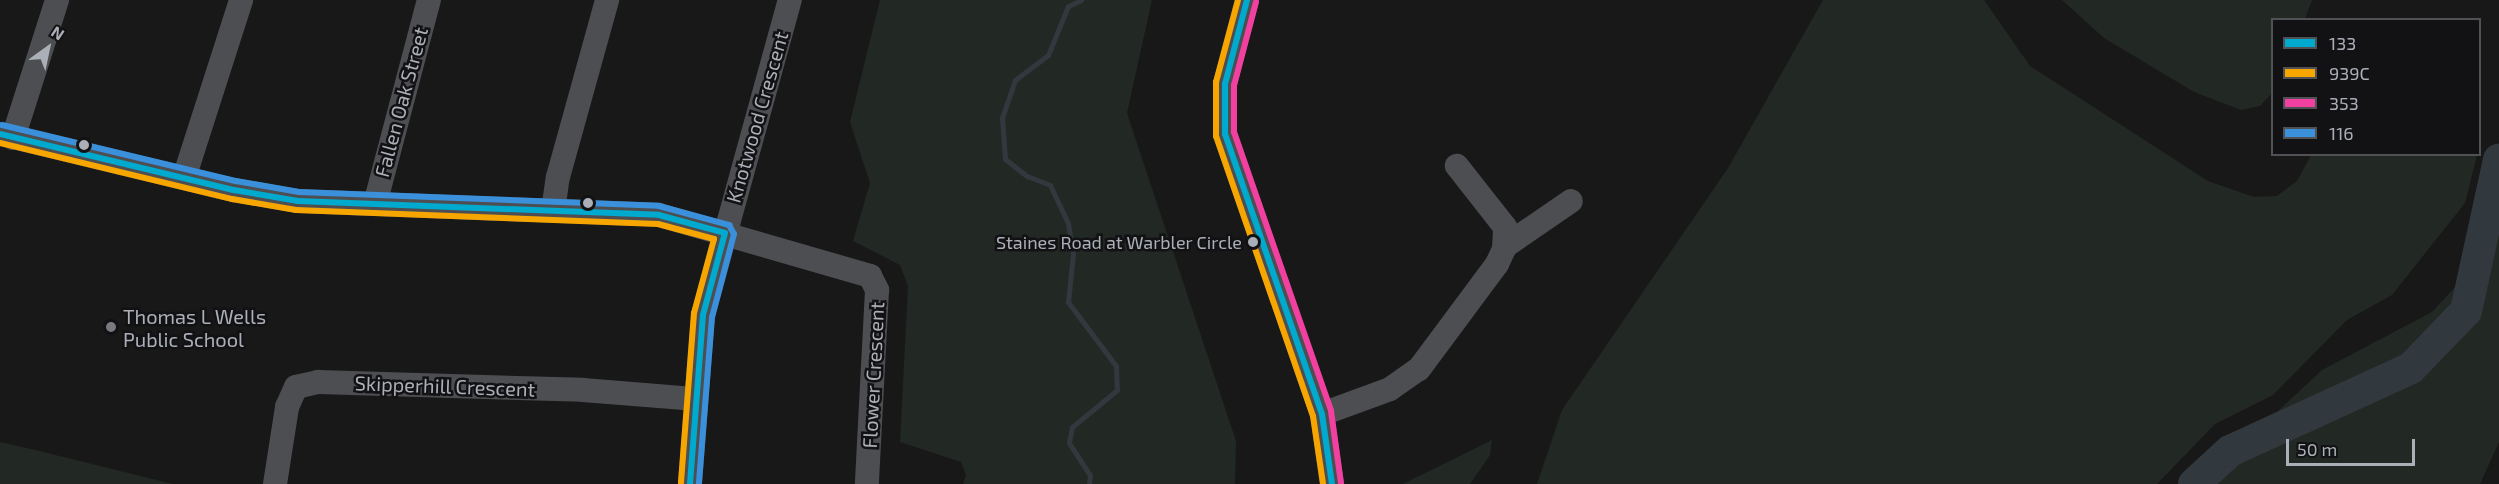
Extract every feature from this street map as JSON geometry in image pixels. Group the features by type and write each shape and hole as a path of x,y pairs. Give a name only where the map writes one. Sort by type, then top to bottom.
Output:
{"street":[{"path":"7,136 57,0"},
{"path":"184,178 242,0"},
{"name":"Fallen Oak Street","path":"375,204 429,0"},
{"path":"553,211 558,177 607,0"},
{"name":"Knotwood Crescent","path":"690,484 694,399 703,315 790,0"},
{"path":"1247,0 1225,84 1226,134 1322,414 1332,484"},
{"name":"Flower Crescent","path":"7,136 184,178 298,201 659,215 870,276 877,290 867,484"},
{"path":"1322,414 1390,388 1419,369 1497,264 1504,247 1505,227 1457,166"},
{"path":"1504,247 1571,201"},
{"name":"Skipperhill Crescent","path":"275,484 287,407 296,387 318,382 583,390 694,399"}],"shaded area":[{"path":"880,0 1152,0 1127,113 1236,441 1235,484 963,484 966,475 961,462 900,442 908,286 900,265 853,241 870,183 850,122"},
{"path":"1823,0 1984,0 2030,66 2208,181 2254,197 2277,196 2297,181 2310,156 2477,156 2465,203 2392,295 2347,320 2273,395 2215,424 2157,484 1537,484 1562,410 1728,168"},
{"path":"2062,0 2312,0 2305,18 2271,18 2271,94 2260,106 2241,110 2194,92 2104,38"},
{"path":"2499,233 2499,442 2480,484 2209,484 2247,440 2322,370 2432,312 2494,245"},
{"path":"1492,440 1490,455 1470,484 1403,484"},
{"path":"0,442 27,448 173,484 0,484"}],"waterway":[{"path":"1081,0 1068,6 1048,55 1015,80 1002,117 1005,159 1027,176 1050,185 1068,223 1073,254 1068,302 1116,366 1117,390 1072,427 1069,443 1090,475 1089,484"},
{"path":"2194,484 2230,451 2411,368 2466,311 2499,160"}],"transit line":[{"name":"939C","path":"1238,0 1216,82 1216,136 1313,416 1323,484"},
{"name":"133","path":"1247,0 1225,84 1225,134 1322,414 1332,484"},
{"name":"353","path":"1256,2 1234,85 1234,132 1331,411 1341,483"},
{"name":"116","path":"2,125 236,181 299,192 659,206 729,225 734,234 712,317 699,484"},
{"name":"133","path":"0,134 234,190 298,201 659,215 725,233"},
{"name":"939C","path":"0,143 232,199 296,210 658,224 714,239 694,313 681,483"},
{"name":"133","path":"690,484 703,315 725,233"}],"place":[{"name":"Staines Road at Warbler Circle","path":"1253,242"},
{"name":"Thomas L Wells Public School","path":"111,327"}]}
